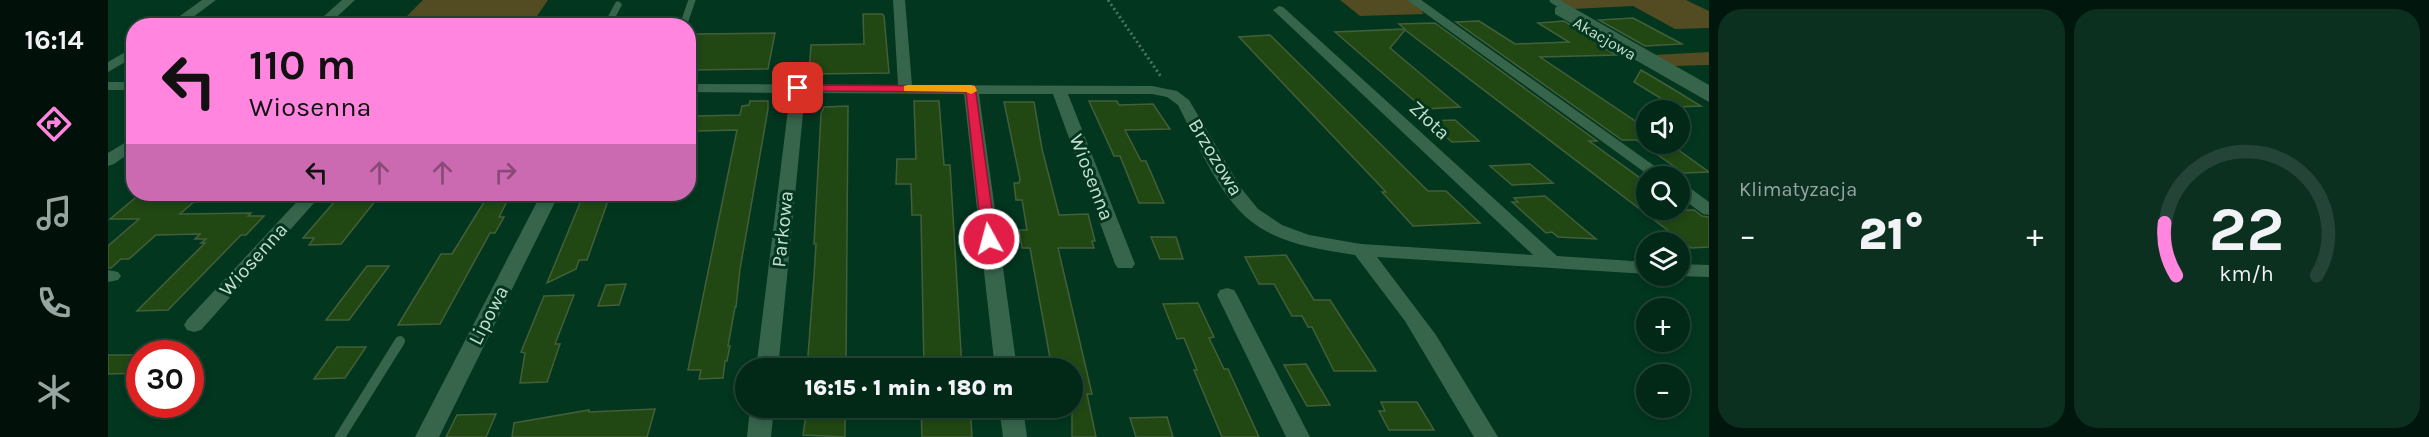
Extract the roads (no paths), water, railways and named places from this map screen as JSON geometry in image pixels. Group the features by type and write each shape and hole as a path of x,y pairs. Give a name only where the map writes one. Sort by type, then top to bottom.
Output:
{"street":[{"path":"184,18 210,0"},
{"path":"328,18 349,0"},
{"path":"899,0 905,88"},
{"path":"1413,0 1647,166"},
{"name":"Akacjowa","path":"1558,3 1709,90"},
{"name":"Akacjowa","path":"1558,3 1559,11 1709,98"},
{"name":"Złota","path":"1279,10 1551,261"},
{"path":"108,68 126,56"},
{"path":"108,86 126,86"},
{"path":"696,88 1059,90"},
{"name":"Parkowa","path":"768,358 798,88"},
{"path":"971,89 1005,358"},
{"name":"Brzozowa","path":"1059,90 1152,90 1172,94 1184,103 1238,198 1253,214 1297,237 1360,250"},
{"name":"Wiosenna","path":"1059,90 1125,264"},
{"path":"108,161 126,148"},
{"path":"1690,196 1709,210"},
{"name":"Wiosenna","path":"194,325 307,201"},
{"name":"Lipowa","path":"427,437 546,201"},
{"path":"1360,250 1636,267"},
{"path":"1360,250 1377,268 1442,362 1486,437"},
{"path":"1690,270 1709,271"},
{"path":"1227,295 1298,437"},
{"path":"759,437 761,418"},
{"path":"1012,418 1015,437"}],"lane":[{"path":"686,18 692,0"},
{"path":"611,18 618,5"},
{"path":"340,437 400,341"}]}
